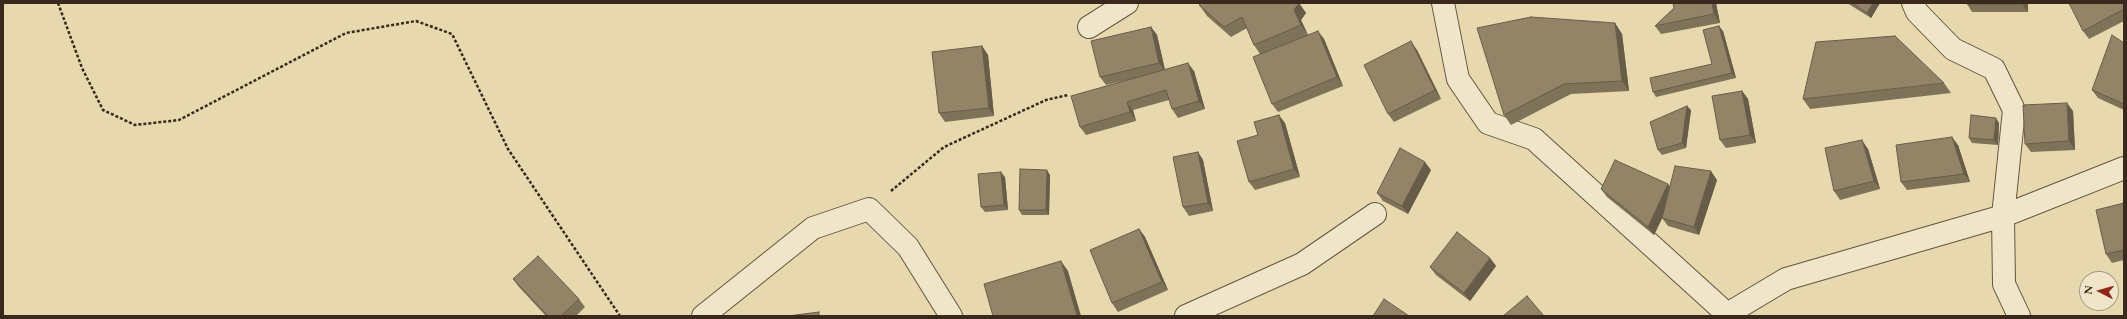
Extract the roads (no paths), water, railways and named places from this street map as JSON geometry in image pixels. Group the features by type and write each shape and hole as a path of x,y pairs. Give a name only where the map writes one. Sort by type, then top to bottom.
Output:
{"street":[{"path":"1089,27 1127,3"},
{"path":"1443,3 1458,79 1488,123 1534,139 1725,315 1786,279 2003,216 2124,168"},
{"path":"1914,3 1917,12 1953,49 1994,69 2014,110 2003,216 2004,284 2019,316"},
{"path":"703,316 813,228 869,209 908,247 950,316"},
{"path":"1186,316 1302,264 1375,214"}]}
